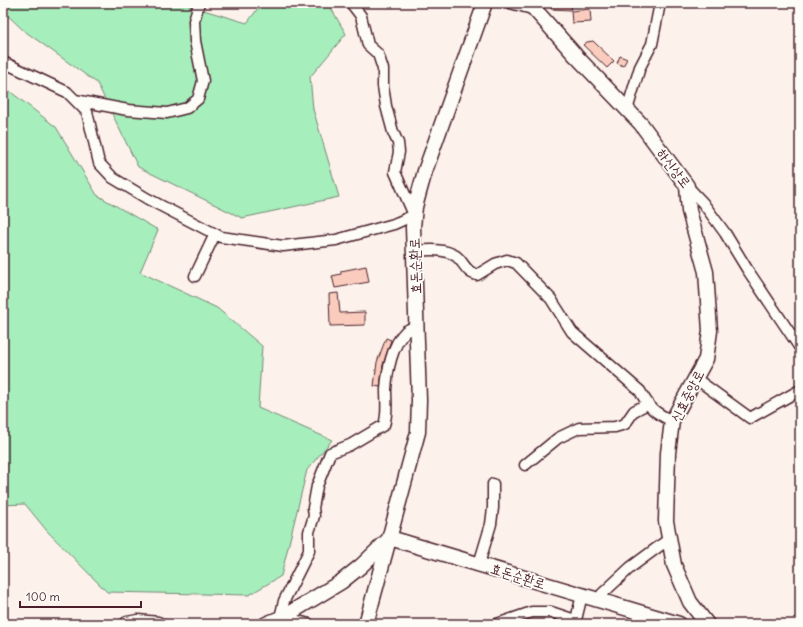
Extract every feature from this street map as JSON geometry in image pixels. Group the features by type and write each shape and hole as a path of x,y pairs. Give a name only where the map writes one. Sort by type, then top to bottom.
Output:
{"street":[{"path":"75,100 128,110 167,114 187,108 198,99 203,81 195,41 194,20 199,3"},
{"path":"3,62 66,92 75,100 87,112 99,163 114,178 148,199 221,237 283,246 336,240 394,224 414,215 395,172 399,152 398,143 393,132 386,106 383,86 383,69 378,54 368,45 361,16 351,3"},
{"name":"효돈순환로","path":"366,624 418,432 420,400 414,251 415,206 425,171 485,3"},
{"path":"510,3 532,7"},
{"path":"628,110 640,67 652,44 660,3"},
{"name":"하신상로","path":"532,7 576,56 641,124 687,186 703,203 725,233 747,269 800,348"},
{"name":"신효중앙로","path":"687,186 689,211 706,272 710,331 706,359 672,421 668,453 666,521 674,565 690,602 707,624"},
{"path":"195,276 216,234"},
{"path":"414,251 434,250 449,253 457,257 471,274 476,275 494,264 507,260 516,263 551,299 572,332 631,382 640,391 647,404 657,414 672,421"},
{"path":"281,617 284,601 309,551 309,532 314,516 313,508 317,486 326,461 330,453 350,445 384,425 387,415 386,390 389,364 399,340 407,330 417,325"},
{"path":"695,378 750,418 800,390"},
{"path":"525,465 558,438 579,428 614,427 625,424 634,411 647,404"},
{"path":"479,564 491,524 493,484"},
{"path":"266,624 281,617 340,582 361,566 390,538"},
{"name":"효돈순환로","path":"390,538 679,624"},
{"path":"600,600 602,594 631,567 669,539"},
{"path":"575,622 582,595"},
{"name":"효돈순환로","path":"497,624 532,612 551,612 575,622"},
{"path":"281,617 308,624"},
{"path":"127,624 138,622 158,624"}],"green space":[{"path":"3,3 180,3 247,23 262,3 328,3 346,34 310,77 313,109 339,197 242,218 138,167 97,83 23,30 3,11"},
{"path":"3,86 56,127 97,195 158,230 140,272 217,308 262,346 258,408 332,440 307,470 281,576 249,595 107,592 47,531 25,504 3,505"}],"building":[{"path":"552,3 572,3 571,10 551,9"},
{"path":"590,9 591,22 572,23 571,11"},
{"path":"593,41 614,61 607,68 583,45 587,42"},
{"path":"620,56 627,59 623,66 617,63"},
{"path":"366,266 369,282 335,288 332,276 341,274 341,271"},
{"path":"338,293 340,313 365,312 365,325 330,326 329,294"},
{"path":"386,338 391,340 383,365 380,387 374,386 377,362"}]}
